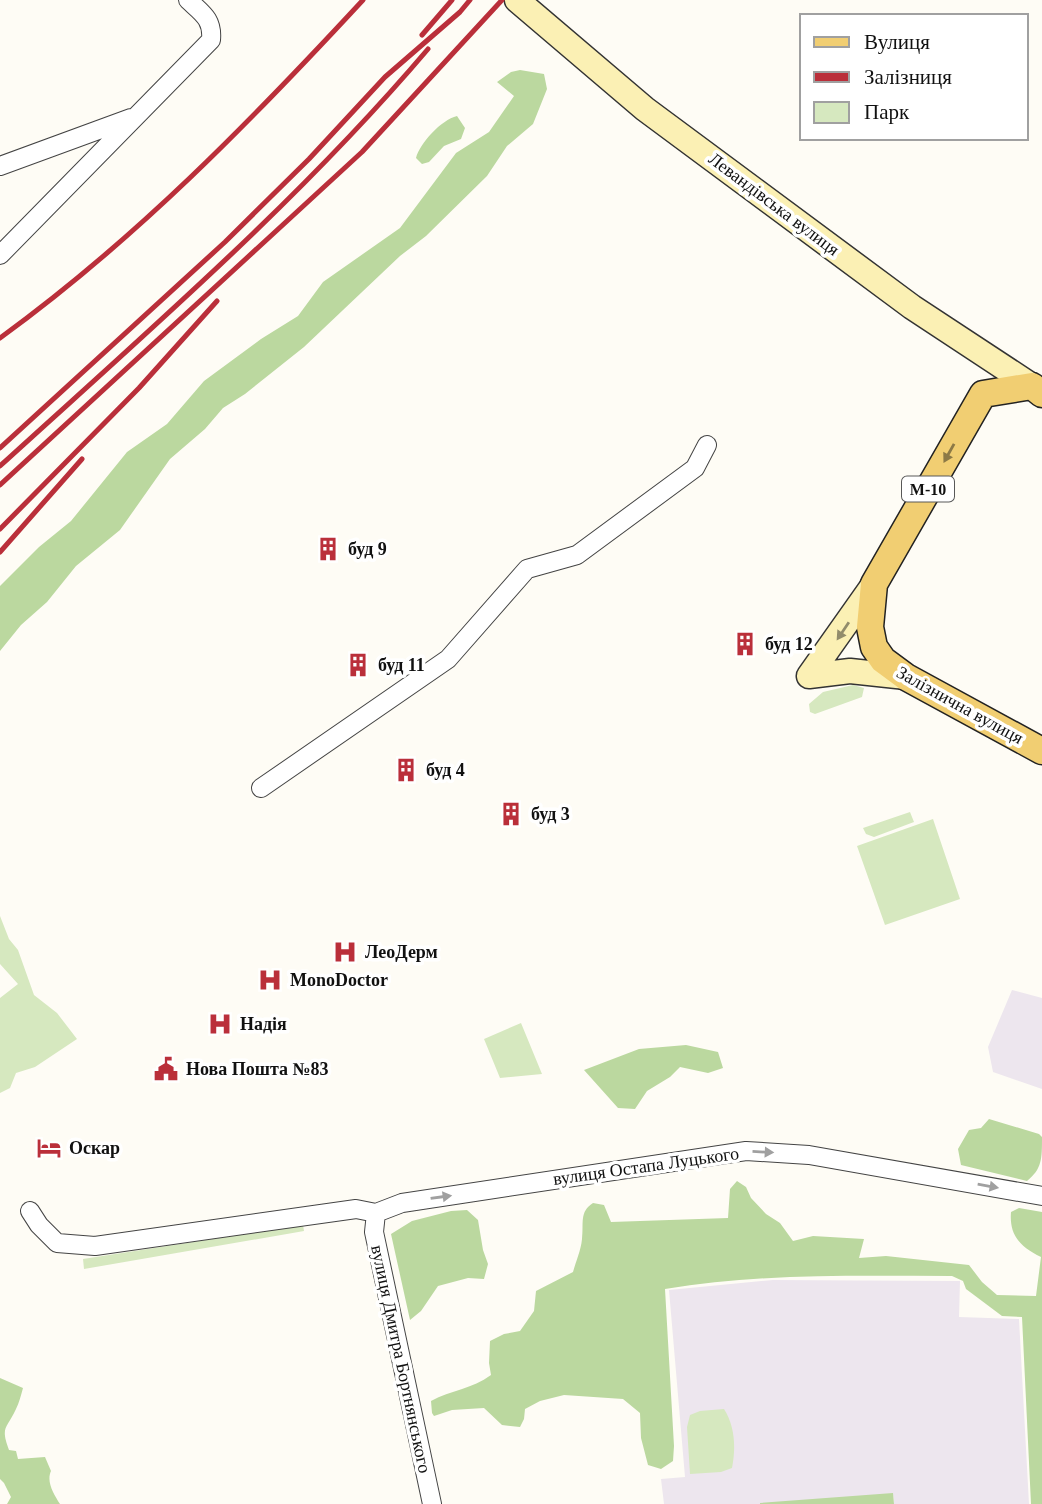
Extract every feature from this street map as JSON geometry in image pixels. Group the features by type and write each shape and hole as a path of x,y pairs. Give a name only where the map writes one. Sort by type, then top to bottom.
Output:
{"main road":[{"name":"Левандівська вулиця","path":"517,0 645,109 961,341 1037,390"},
{"path":"961,341 976,364 983,394 1037,390"},
{"name":"Залізнична вулиця","path":"983,394 874,584 870,627 874,647 883,660 906,677 1042,751"},
{"path":"874,584 809,676 850,671 906,677"}],"street":[{"path":"0,256 211,40 212,28 205,16 188,0"},
{"path":"0,166 138,116"},
{"path":"261,788 448,659 527,569 577,555 695,468 707,445"},
{"name":"вулиця Остапа Луцького","path":"376,1213 402,1203 746,1151 809,1155 1042,1196"},
{"path":"30,1211 39,1225 57,1243 94,1246 356,1209 376,1213"},
{"name":"вулиця Дмитра Бортнянського","path":"376,1213 374,1232 432,1504"}],"shaded area":[{"path":"1012,990 1042,998 1042,1089 993,1072 988,1047"},
{"path":"773,1280 960,1281 959,1317 1019,1319 1029,1504 894,1504 893,1494 760,1504 664,1504 661,1479 685,1477 669,1290"}],"green space":[{"path":"520,70 544,74 547,89 533,124 507,146 487,176 426,236 400,256 304,347 223,408 205,429 170,459 120,530 76,566 47,602 21,625 0,651 0,586 39,547 71,521 127,452 167,424 204,381 261,339 298,316 323,282 400,228 456,153 489,132 514,96 497,82 511,72"},
{"path":"457,116 465,128 461,139 444,146 429,162 422,164 416,158 427,139 444,122"},
{"path":"853,685 864,688 862,697 815,714 810,712 809,704 823,692"},
{"path":"910,812 914,822 874,837 866,834 863,828"},
{"path":"933,819 960,899 885,925 857,846"},
{"path":"0,916 9,939 18,950 34,995 57,1013 77,1039 35,1067 16,1073 10,1088 0,1093 0,998 18,984 0,964"},
{"path":"521,1023 542,1074 500,1078 484,1039"},
{"path":"686,1045 718,1052 723,1068 708,1073 680,1067 670,1077 647,1091 635,1109 618,1108 584,1070 639,1049"},
{"path":"989,1119 1042,1137 1040,1163 1027,1181 961,1165 958,1149 969,1130 981,1128"},
{"path":"737,1181 746,1187 751,1198 766,1214 780,1223 793,1241 813,1236 864,1239 859,1258 886,1256 969,1265 997,1295 1036,1296 1041,1257 1028,1249 1014,1234 1011,1212 1019,1208 1042,1212 1042,1504 1031,1504 1022,1317 1002,1316 966,1289 963,1281 952,1276 773,1278 665,1289 674,1446 673,1461 661,1469 648,1465 641,1438 640,1413 623,1399 564,1395 540,1401 525,1409 520,1427 502,1425 484,1408 452,1410 434,1416 431,1401 491,1375 490,1341 504,1334 520,1331 534,1311 536,1291 573,1272 581,1243 583,1218 589,1206 593,1203 604,1205 611,1222 728,1218 730,1189"},
{"path":"467,1210 478,1220 488,1264 484,1279 468,1278 438,1286 421,1311 410,1320 391,1234 412,1221 451,1211"},
{"path":"303,1225 304,1231 84,1269 83,1259"},
{"path":"0,1378 23,1388 5,1432 9,1450 16,1451 18,1459 45,1457 51,1471 51,1488 60,1504 7,1504 11,1497 0,1479"},
{"path":"724,1409 734,1437 732,1468 721,1472 690,1474 687,1427 690,1415 700,1411"},
{"path":"893,1493 894,1504 760,1504 760,1503"}],"railway":[{"path":"0,338 98,261 190,178 363,0"},
{"path":"422,35 452,0"},
{"path":"0,448 225,242 309,159 385,77 460,12 470,0"},
{"path":"0,485 362,152 502,0"},
{"path":"0,466 275,212 379,105 428,49"},
{"path":"0,529 139,388 217,301"},
{"path":"0,552 82,459"}],"place":[{"name":"буд 9","path":"328,549"},
{"name":"буд 12","path":"745,644"},
{"name":"буд 11","path":"358,665"},
{"name":"буд 4","path":"406,770"},
{"name":"буд 3","path":"511,814"},
{"name":"ЛеоДерм","path":"345,952"},
{"name":"MonoDoctor","path":"270,980"},
{"name":"Надія","path":"220,1024"},
{"name":"Нова Пошта №83","path":"166,1069"},
{"name":"Оскар","path":"49,1148"}]}
